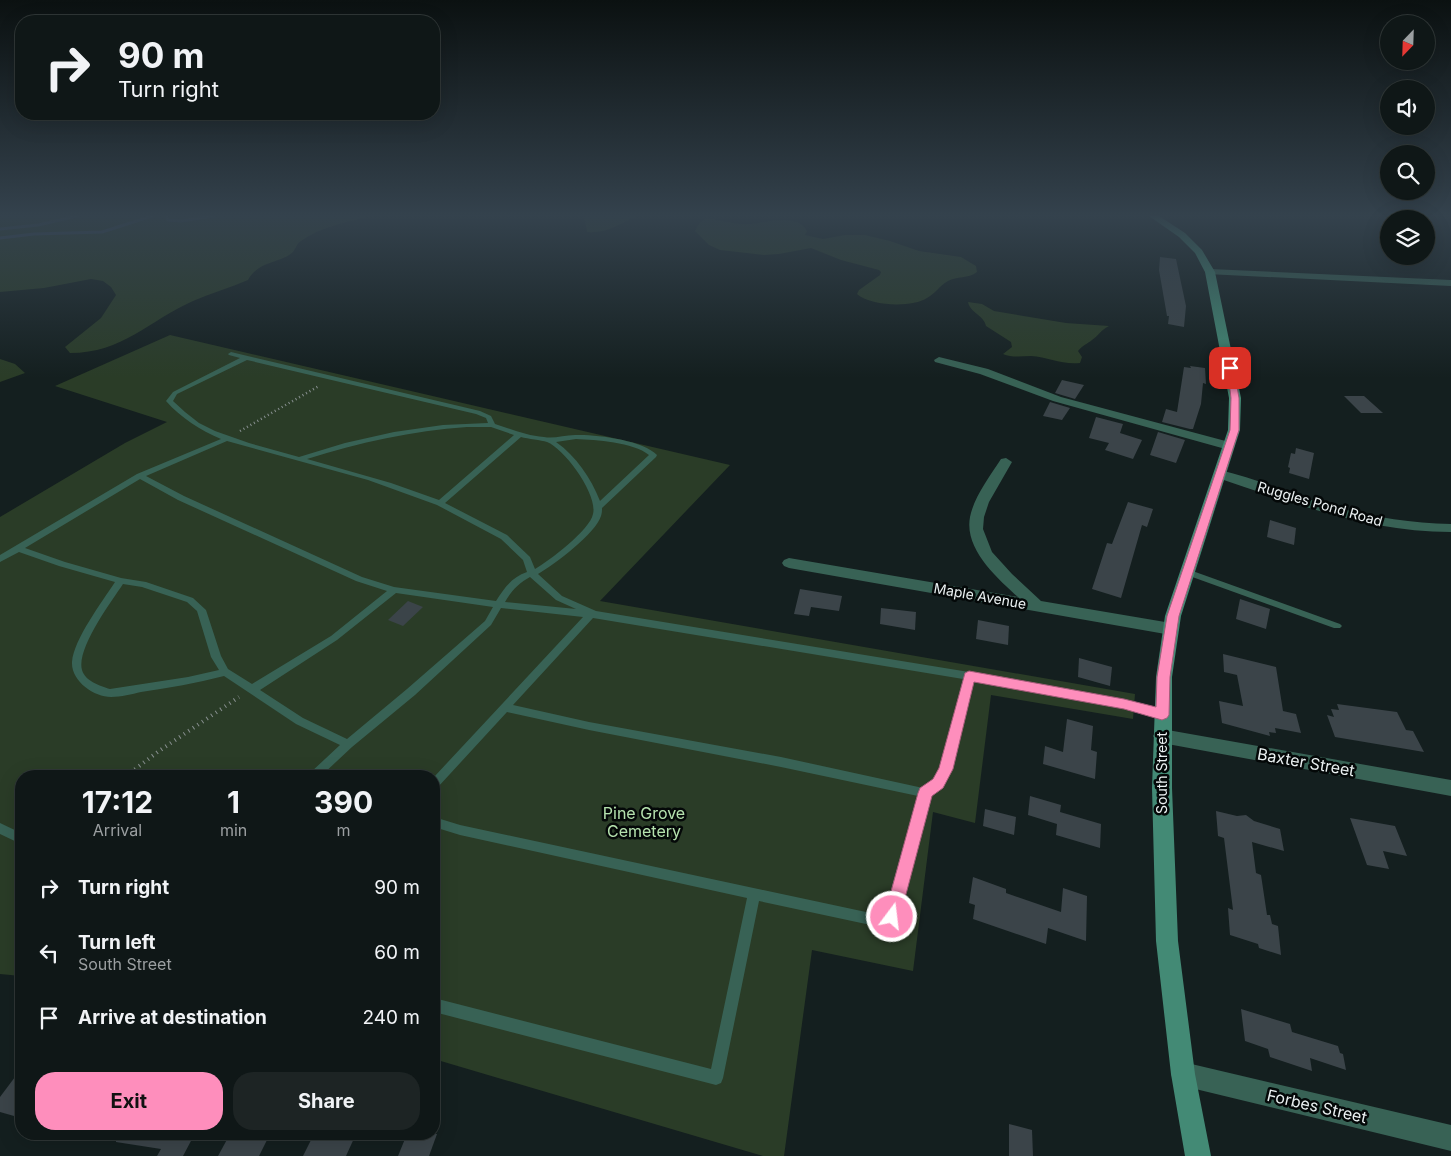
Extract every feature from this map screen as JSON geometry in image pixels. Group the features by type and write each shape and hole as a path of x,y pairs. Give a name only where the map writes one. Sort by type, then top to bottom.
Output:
{"main road":[{"name":"South Street","path":"1198,1156 1183,1074 1167,941 1162,715 1164,677 1170,629 1234,430 1235,398 1210,272"}],"street":[{"path":"1210,272 1451,283"},
{"path":"939,360 975,367 1031,391 1057,399 1229,446"},
{"path":"1006,462 982,503 976,519 977,536 987,556 1037,606"},
{"name":"Ruggles Pond Road","path":"1220,474 1347,514 1376,521 1422,528 1451,528"},
{"name":"Maple Avenue","path":"789,563 1170,629"},
{"name":"Baxter Street","path":"1162,736 1451,788"},
{"name":"Forbes Street","path":"1183,1074 1451,1138"}],"lane":[{"path":"231,354 478,412 489,417 492,426"},
{"path":"246,358 175,393 169,401 198,426 226,439 391,485 440,503 504,537 527,558 532,574 559,598 592,613"},
{"path":"300,459 364,439 400,432 466,425 492,426 549,440 580,437 597,438 653,453 652,457 598,507"},
{"path":"440,503 519,434"},
{"path":"0,559 140,476 226,439"},
{"path":"320,770 488,623 504,594 518,580 550,565 584,534 597,516 598,507 588,482 561,447 549,440"},
{"path":"140,476 181,498 359,579 394,590 498,604 592,613 969,676 1124,704 1162,715"},
{"path":"18,548 121,581 142,584 170,592 190,600 201,610 216,657 225,672 253,688 302,723 323,735 348,744"},
{"path":"1187,572 1337,626"},
{"path":"121,581 78,652 76,669 83,680 98,690 110,693 188,681 225,672"},
{"path":"253,688 334,638 394,590"},
{"path":"440,778 592,613"},
{"path":"440,824 460,830 886,922 890,920 925,793 938,783 946,769 969,676"},
{"path":"505,708 589,726 782,762 925,793"},
{"path":"0,828 15,836"},
{"path":"440,1007 716,1078 754,894"}],"path":[{"path":"226,439 332,378"},
{"path":"134,770 253,688"}],"green space":[{"path":"0,270 256,270 248,280 193,301 120,342 89,352 70,353 65,347 101,318 116,295 111,287 103,281 91,279 44,288 0,292"},
{"path":"879,270 977,270 977,272 970,276 948,281 930,296 920,301 891,304 871,301 857,294 859,290 880,275 881,272"},
{"path":"968,302 982,304 994,311 1066,323 1109,326 1078,351 1082,357 1080,363 1067,363 1031,356 1010,356 1003,354 1012,347 1011,342 986,326 983,319 971,309"},
{"name":"Pine Grove Cemetery","path":"170,335 730,465 600,601 1135,694 1133,719 991,695 975,823 933,812 913,971 812,950 784,1156 763,1156 440,1061 440,770 15,770 15,975 0,974 0,517 125,443 167,422 55,386"},
{"path":"0,359 15,364 25,373 0,382"}],"building":[{"path":"1159,270 1178,270 1186,306 1184,327 1168,324 1169,316 1167,316"},
{"path":"1190,366 1205,368 1206,384 1203,383 1201,404 1193,429 1162,422 1166,409 1177,412 1184,367 1191,368"},
{"path":"1062,380 1084,385 1075,399 1055,393"},
{"path":"1344,396 1364,396 1383,413 1361,413"},
{"path":"1050,402 1070,408 1062,420 1043,416"},
{"path":"1096,417 1123,424 1120,433 1142,440 1133,459 1105,450 1109,443 1089,438"},
{"path":"1158,432 1185,440 1176,463 1150,455"},
{"path":"1296,448 1314,453 1309,479 1289,473 1290,468 1288,467 1291,453 1295,454"},
{"path":"1128,502 1153,509 1147,527 1142,525 1121,598 1092,589 1107,543 1112,544"},
{"path":"1270,520 1296,528 1294,545 1267,537"},
{"path":"800,589 842,596 839,611 811,607 809,616 794,614"},
{"path":"1240,599 1270,609 1266,629 1236,619"},
{"path":"408,601 423,607 403,626 388,620"},
{"path":"881,608 916,612 915,630 880,624"},
{"path":"978,620 1009,626 1008,645 976,639"},
{"path":"1223,654 1276,667 1283,711 1296,714 1301,733 1275,728 1276,733 1269,732 1270,736 1222,723 1219,701 1243,706 1237,675 1224,672"},
{"path":"1079,658 1112,667 1110,686 1078,677"},
{"path":"1337,704 1397,712 1406,730 1413,731 1424,752 1335,737 1327,715 1334,717 1331,709 1339,710"},
{"path":"1067,719 1093,726 1091,750 1097,752 1095,779 1043,764 1045,746 1063,752"},
{"path":"1030,796 1061,805 1060,812 1101,824 1100,848 1056,835 1057,824 1028,815"},
{"path":"985,809 1016,817 1014,835 983,826"},
{"path":"1216,811 1237,816 1246,815 1254,821 1280,829 1284,851 1252,842 1256,873 1261,875 1267,915 1270,915 1272,924 1278,926 1281,955 1259,948 1258,944 1230,935 1228,908 1233,910 1224,838 1218,836"},
{"path":"1350,818 1395,826 1407,856 1383,851 1389,869 1367,865"},
{"path":"973,877 1006,889 1006,893 1061,912 1063,888 1087,896 1086,941 1048,928 1046,944 973,919 975,905 969,903"},
{"path":"1241,1009 1290,1024 1292,1032 1338,1046 1340,1053 1343,1054 1346,1070 1310,1058 1312,1071 1270,1057 1268,1049 1245,1041"},
{"path":"15,1077 15,1116 0,1112 0,1097"},
{"path":"1009,1124 1032,1130 1033,1156 1009,1156"},
{"path":"116,1140 191,1140 183,1156 157,1156 161,1149 116,1142"},
{"path":"227,1140 267,1140 259,1156 218,1156"},
{"path":"311,1140 353,1140 346,1156 303,1156"},
{"path":"405,1140 435,1140 429,1156 398,1156"}],"route":[{"path":"892,917 925,793 938,783 946,769 969,676 1124,704 1162,715 1164,677 1173,616 1234,430 1235,398 1230,368"}]}
